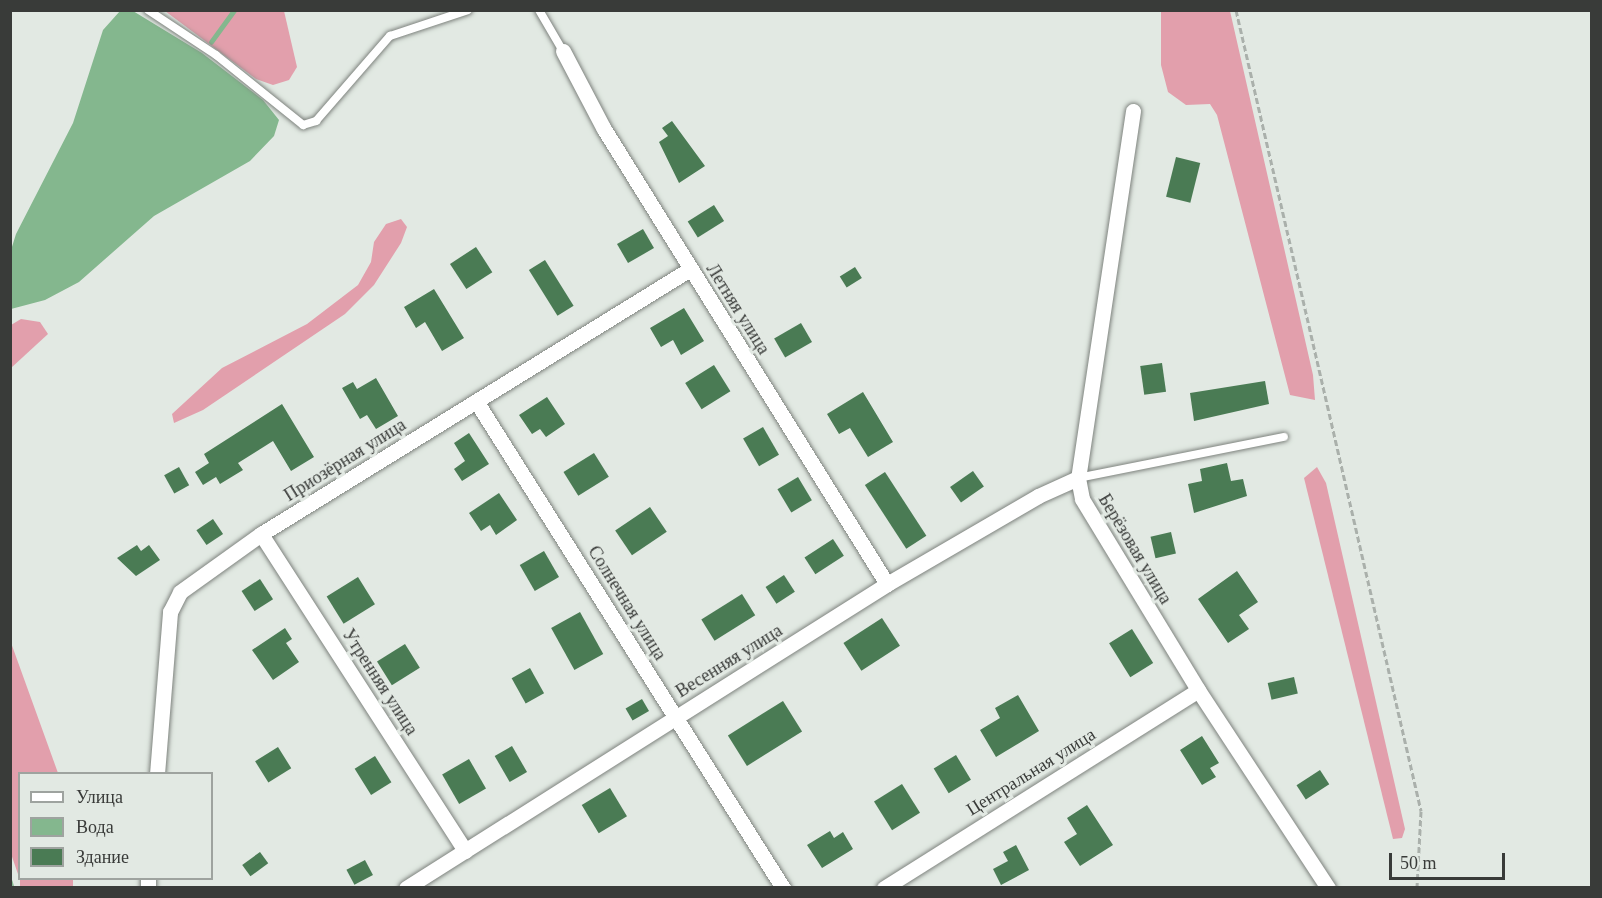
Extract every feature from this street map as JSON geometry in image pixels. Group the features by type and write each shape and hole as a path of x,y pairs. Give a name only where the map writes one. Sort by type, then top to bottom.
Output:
{"street":[{"name":"Летняя улица","path":"563,51 604,129 887,584"},
{"name":"Берёзовая улица","path":"1133,111 1078,478 1082,499 1198,690 1328,888"},
{"name":"Приозёрная улица","path":"157,772 170,612 192,581 261,534 690,268"},
{"name":"Солнечная улица","path":"476,401 783,888"},
{"name":"Весенняя улица","path":"406,888 887,584 1020,506 1078,478"},
{"name":"Утренняя улица","path":"261,534 465,851"},
{"name":"Центральная улица","path":"884,888 1198,690"}],"lane":[{"path":"148,10 216,55 303,125 316,121 390,36 468,10"},
{"path":"539,10 563,51"},
{"path":"1078,478 1284,437"}],"path":[{"path":"1236,10 1421,811 1417,888"}],"shaded area":[{"path":"165,11 284,11 297,67 289,80 273,85 256,79"},
{"path":"1161,11 1230,11 1313,375 1315,400 1290,395 1217,115 1210,104 1186,105 1168,92 1161,65"},
{"path":"401,219 407,227 401,243 374,285 345,314 203,410 174,423 172,414 222,368 307,324 358,285 371,262 374,242 386,224"},
{"path":"21,319 40,322 48,334 11,368 11,325"},
{"path":"1317,467 1326,483 1405,829 1402,838 1393,839 1304,478"},
{"path":"10,640 58,772 18,772 18,874 10,851"},
{"path":"20,880 73,880 73,888 20,888"}],"water":[{"path":"120,11 133,11 202,53 263,100 279,120 274,136 250,161 154,216 79,282 45,300 11,309 11,250 16,234 73,123 103,30"}],"building":[{"path":"672,121 705,166 679,183 659,142 668,136 662,128"},
{"path":"1176,157 1200,163 1190,203 1166,197"},
{"path":"714,205 724,221 698,238 688,221"},
{"path":"643,229 654,248 628,263 617,244"},
{"path":"476,247 492,272 466,289 450,264"},
{"path":"545,260 574,306 558,316 529,270"},
{"path":"855,267 862,278 847,288 840,277"},
{"path":"434,289 464,338 442,351 425,322 416,328 404,307"},
{"path":"684,308 704,341 681,355 673,340 661,347 650,328"},
{"path":"801,323 812,342 785,358 774,338"},
{"path":"1162,363 1166,392 1144,395 1140,366"},
{"path":"714,365 730,391 702,409 685,383"},
{"path":"376,378 398,416 376,429 367,415 360,419 342,388 353,382 357,389"},
{"path":"1265,381 1269,404 1194,421 1190,393"},
{"path":"863,392 893,442 868,457 850,428 839,434 827,414"},
{"path":"547,397 565,424 546,437 540,429 532,434 519,415"},
{"path":"282,404 314,457 291,471 273,441 238,463 243,470 220,484 216,477 203,485 195,472 209,463 204,454"},
{"path":"763,427 779,455 759,466 743,438"},
{"path":"469,433 489,464 462,481 454,469 465,461 454,443"},
{"path":"594,453 609,477 578,496 563,472"},
{"path":"1227,463 1231,481 1243,479 1247,496 1194,513 1188,484 1202,481 1200,469"},
{"path":"179,467 189,485 174,494 164,475"},
{"path":"973,471 984,487 961,503 950,487"},
{"path":"885,472 926,536 906,549 865,485"},
{"path":"798,477 812,500 791,513 777,489"},
{"path":"499,493 517,520 496,535 490,525 481,531 469,513"},
{"path":"650,507 667,532 632,555 615,530"},
{"path":"213,519 223,534 206,545 196,530"},
{"path":"1171,532 1176,553 1155,558 1151,537"},
{"path":"833,539 844,556 815,574 804,558"},
{"path":"137,545 141,551 149,545 160,560 136,576 117,558"},
{"path":"544,551 559,577 535,591 520,565"},
{"path":"1237,571 1258,602 1239,615 1249,629 1228,643 1198,599"},
{"path":"784,575 795,592 776,604 766,587"},
{"path":"358,577 375,604 344,624 327,597"},
{"path":"260,579 273,599 255,611 242,591"},
{"path":"742,594 755,615 715,641 701,619"},
{"path":"580,612 603,654 574,670 551,628"},
{"path":"882,618 900,646 861,671 843,643"},
{"path":"285,628 292,639 286,643 299,662 273,680 252,650"},
{"path":"1132,629 1153,663 1130,677 1109,643"},
{"path":"405,644 420,668 392,685 377,661"},
{"path":"530,668 544,693 526,704 512,678"},
{"path":"1294,677 1298,694 1272,700 1268,683"},
{"path":"1018,695 1039,731 996,757 980,730 1000,718 995,708"},
{"path":"642,699 649,711 633,721 626,708"},
{"path":"783,701 802,732 747,766 728,735"},
{"path":"1202,736 1219,763 1210,768 1216,777 1202,785 1180,750"},
{"path":"512,746 527,772 510,782 495,756"},
{"path":"278,747 291,768 268,783 255,761"},
{"path":"956,755 971,780 949,793 934,768"},
{"path":"375,756 391,782 371,795 355,769"},
{"path":"469,759 486,788 459,804 442,774"},
{"path":"1320,770 1329,784 1306,800 1297,785"},
{"path":"902,784 920,813 892,830 874,801"},
{"path":"610,788 627,816 599,833 582,805"},
{"path":"1087,805 1113,845 1080,866 1064,842 1077,834 1067,818"},
{"path":"830,831 834,838 843,832 853,849 822,868 807,845"},
{"path":"1016,845 1029,870 1001,885 993,869 1008,861 1003,852"},
{"path":"260,852 268,863 250,876 242,865"},
{"path":"365,860 373,875 354,885 346,870"}],"waterway":[{"path":"211,42 234,10"},
{"path":"10,881 12,888"}]}
